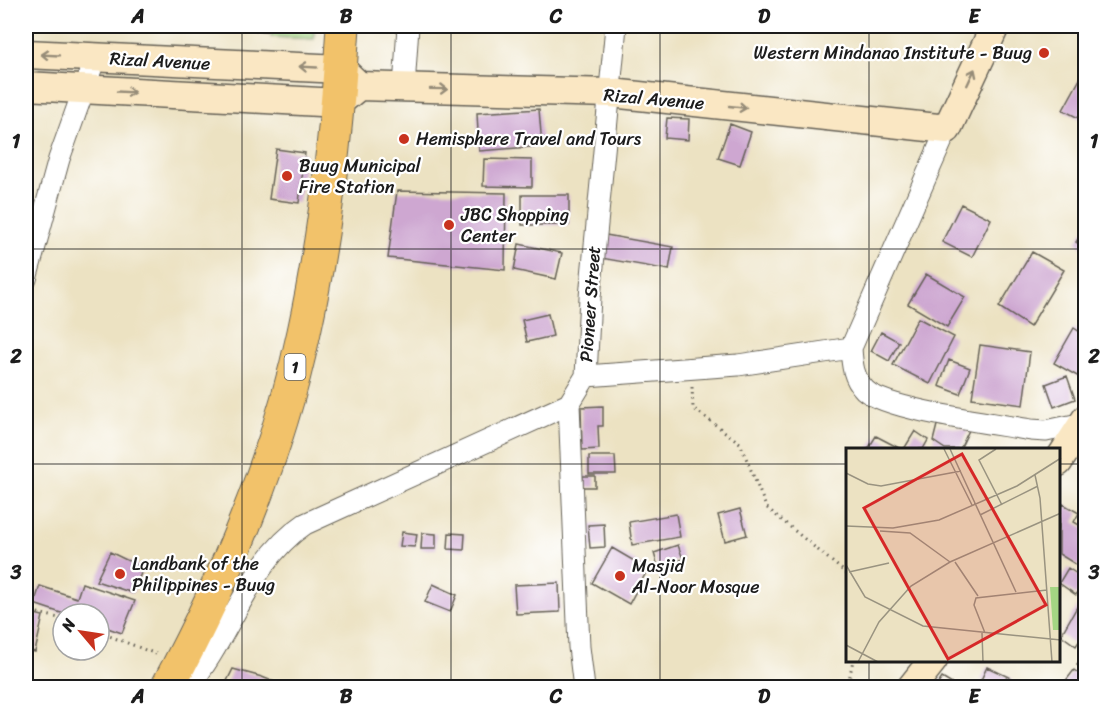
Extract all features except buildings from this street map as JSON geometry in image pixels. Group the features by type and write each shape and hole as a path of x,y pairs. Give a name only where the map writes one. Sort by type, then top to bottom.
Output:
{"highway":[{"name":"1","path":"178,679 248,515 280,424 304,334 346,86 343,26"}],"street":[{"path":"404,88 408,26"},
{"name":"Pioneer Street","path":"569,404 586,376 591,274 616,26"},
{"path":"995,26 851,348 852,369 856,379 865,390 890,404 1046,431 1076,441"},
{"name":"Rizal Avenue","path":"26,54 95,58 346,86"},
{"path":"26,279 59,159 95,58"},
{"name":"Rizal Avenue","path":"26,86 83,89 346,86 611,93 947,129"},
{"path":"586,376 691,370 851,348"},
{"path":"178,679 213,654 267,559 285,537 304,524 569,404 579,647 584,687"},
{"path":"911,687 931,662"}],"path":[{"path":"691,370 693,408 740,443 766,507 846,572"},
{"path":"26,610 51,616"},
{"path":"111,639 178,679"},
{"path":"837,687 849,680 853,662"}],"green space":[{"path":"272,26 314,26 314,39 271,37"}],"place":[{"name":"Western Mindanao Institute - Buug","path":"1044,53"},
{"name":"Hemisphere Travel and Tours","path":"404,139"},
{"name":"Buug Municipal Fire Station","path":"287,176"},
{"name":"JBC Shopping Center","path":"449,225"},
{"name":"Landbank of the Philippines - Buug","path":"120,574"},
{"name":"Masjid Al-Noor Mosque","path":"620,576"}]}
